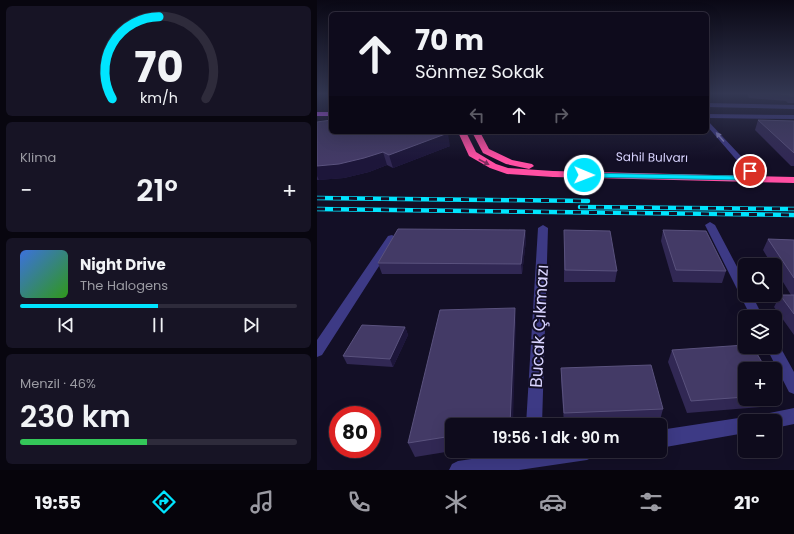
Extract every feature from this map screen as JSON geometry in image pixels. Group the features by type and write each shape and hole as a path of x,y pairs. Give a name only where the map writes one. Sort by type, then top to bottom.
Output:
{"highway":[{"name":"Sahil Bulvarı","path":"463,134 472,154 493,166 507,171 547,174 794,180"},
{"name":"Sahil Bulvarı","path":"477,134 486,151 509,162 526,166 794,172"}],"street":[{"path":"709,116 794,117"},
{"path":"709,124 750,171 750,174 743,178 719,178"},
{"path":"710,225 738,279"},
{"name":"Bucak Çıkmazı","path":"535,418 543,228"},
{"path":"317,351 392,238"},
{"path":"777,354 794,387"},
{"path":"782,418 794,416"},
{"path":"667,438 738,426"},
{"path":"458,470 522,458"}],"building":[{"path":"329,120 329,134 445,134 389,155 383,152 339,164 317,166 317,122"},
{"path":"758,120 794,121 794,153"},
{"path":"398,229 525,230 521,264 378,263"},
{"path":"564,230 610,231 617,271 565,270"},
{"path":"663,230 706,231 726,271 676,270"},
{"path":"768,239 794,240 794,278 782,258"},
{"path":"782,295 794,295 794,314 782,298"},
{"path":"515,308 510,418 445,418 445,437 408,443 440,310"},
{"path":"362,325 405,327 390,359 343,356"},
{"path":"738,345 738,354 757,354 762,362 738,362 738,398 691,401 672,350"},
{"path":"651,365 663,409 564,413 561,368"}],"railway":[{"path":"317,198 588,201"},
{"path":"580,207 794,209"},
{"path":"317,209 794,215"}],"route":[{"path":"584,175 743,178 747,177 750,174 750,171"}]}
